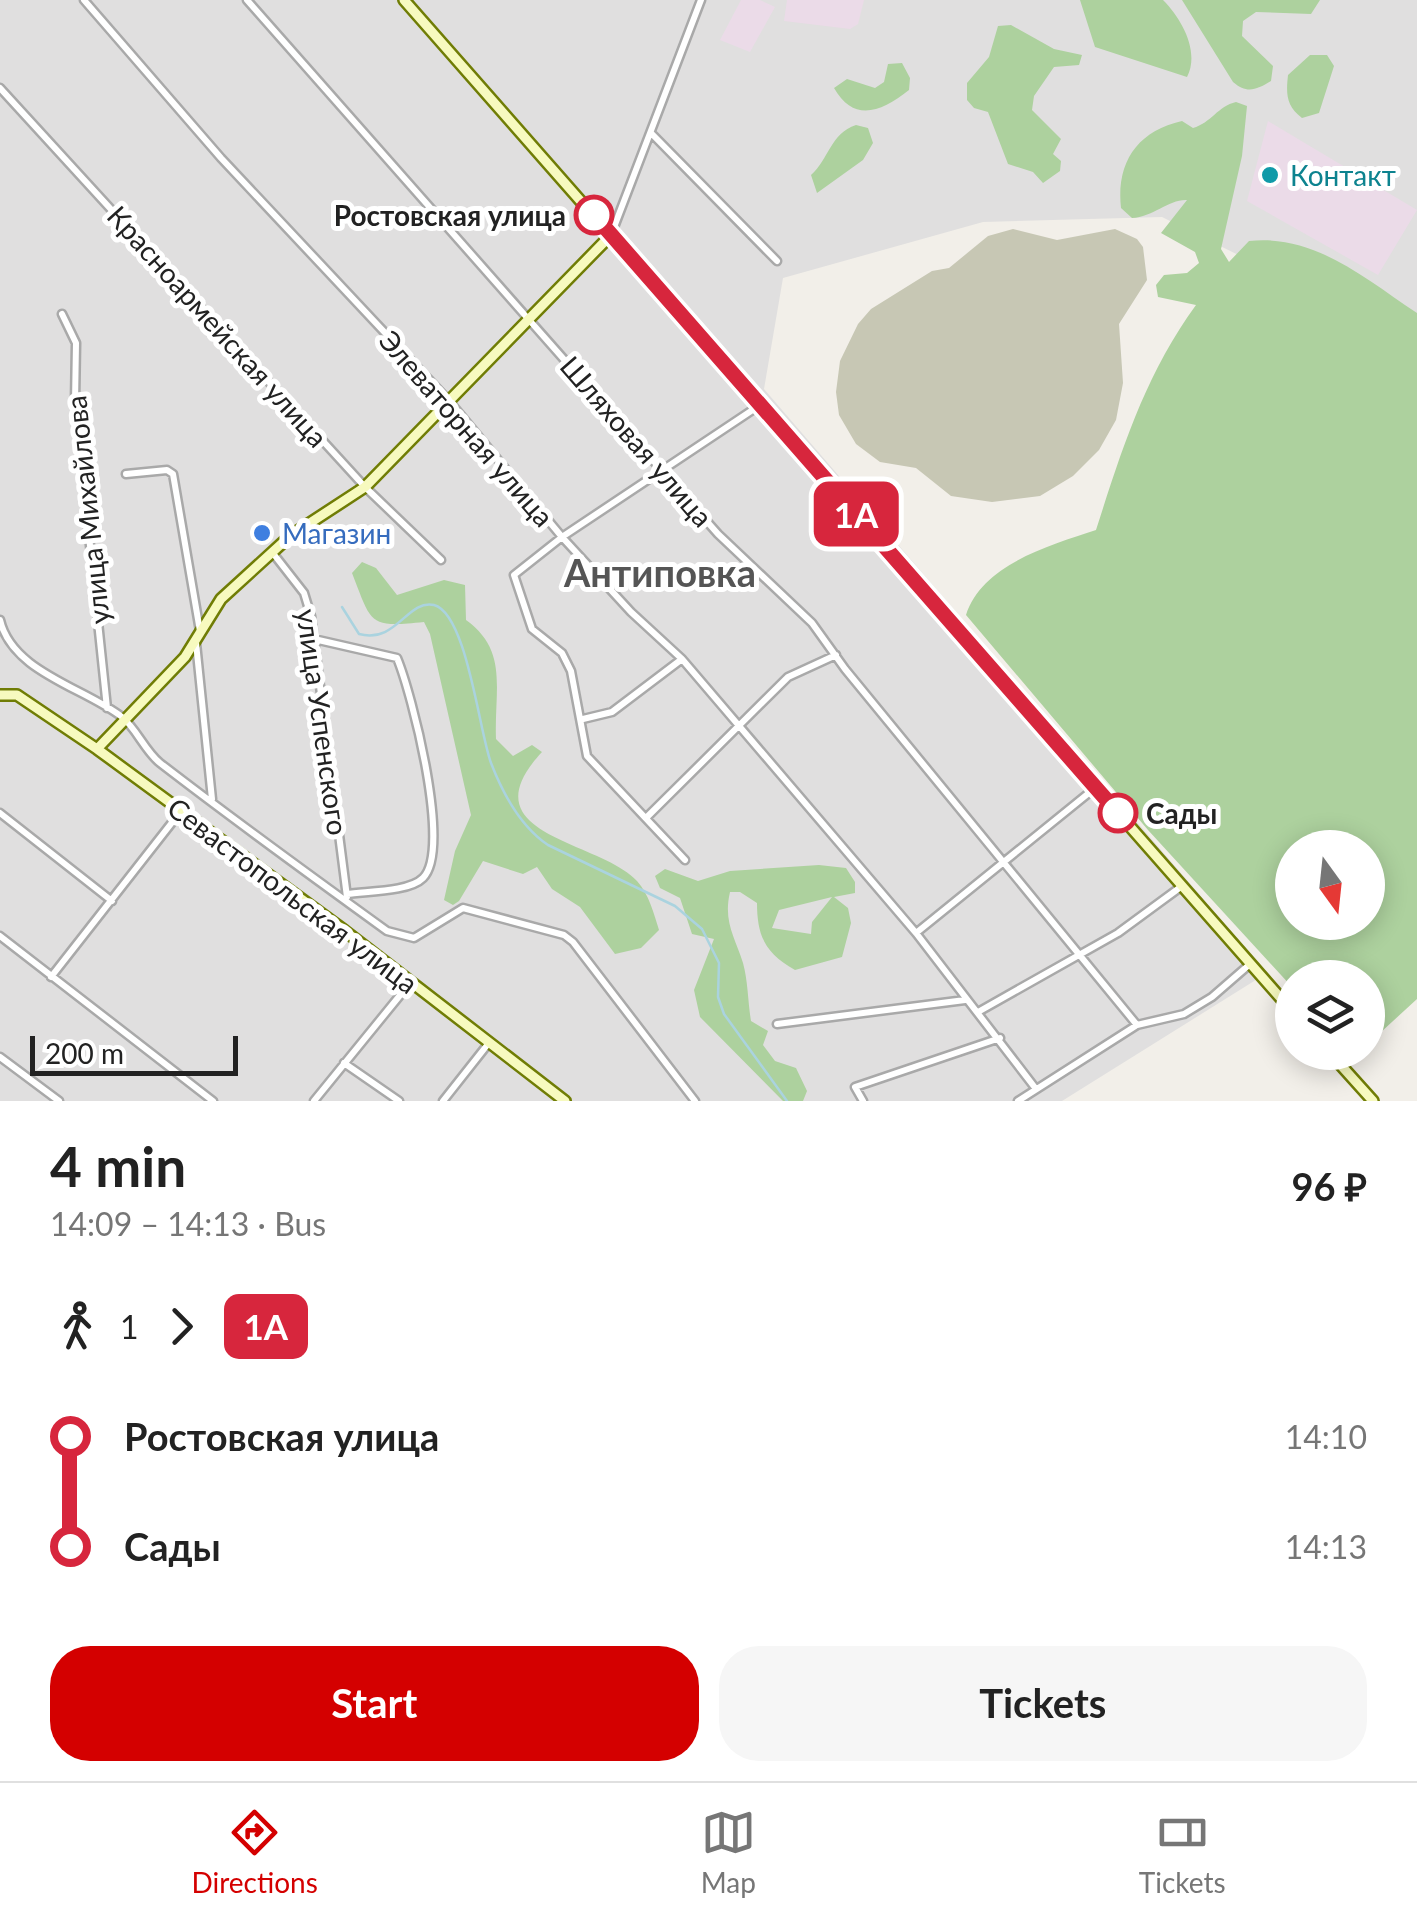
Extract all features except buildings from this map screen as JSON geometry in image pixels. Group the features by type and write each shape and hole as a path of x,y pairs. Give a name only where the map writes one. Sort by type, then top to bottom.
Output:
{"street":[{"name":"Элеваторная улица","path":"84,0 221,158 448,402 562,537 631,612 682,659 737,729 916,933 1036,1088"},
{"name":"Шляховая улица","path":"246,0 718,534 812,622 1137,1024"},
{"path":"404,0 1275,992"},
{"path":"97,749 198,637 221,599 272,552 365,487 611,235 701,0"},
{"name":"Красноармейская улица","path":"0,88 365,487 441,560"},
{"path":"652,134 777,260"},
{"name":"улица Михайлова","path":"62,314 76,343 75,402 108,710"},
{"path":"685,860 648,816 590,761 584,719 562,653 532,629 513,580 516,572 562,537 760,405"},
{"path":"126,474 167,470 174,474 198,637 212,801"},
{"name":"улица Успенского","path":"272,552 304,593 314,640 348,899"},
{"path":"0,620 2,632 75,693 124,718 156,760 388,931 407,939 463,908 564,935 647,1033 695,1101"},
{"path":"314,640 397,658 436,823 428,873 418,883 348,899"},
{"path":"648,816 788,677 836,655"},
{"path":"584,719 612,712 682,659"},
{"name":"Севастопольская улица","path":"0,695 17,695 97,749 564,1101"},
{"path":"916,933 1095,788"},
{"path":"51,977 181,811"},
{"path":"0,813 112,901"},
{"path":"978,1012 1080,956 1182,886"},
{"path":"0,936 213,1101"},
{"path":"1018,1101 1137,1024 1184,1014 1212,997 1251,963"},
{"path":"314,1101 410,983"},
{"path":"777,1024 967,1000"},
{"path":"864,1101 855,1087 1000,1038"},
{"path":"442,1101 488,1044"},
{"path":"0,1057 60,1101"},
{"path":"344,1063 399,1101"},
{"path":"1345,1070 1372,1101"}],"shaded area":[{"path":"0,0 1417,0 1417,344 1162,217 983,222 783,278 764,389 1267,973 1062,1101 0,1101"},
{"path":"741,0 760,0 775,7 750,52 720,40"},
{"path":"787,0 864,0 858,24 850,29 784,21"},
{"path":"1268,121 1417,210 1378,275 1247,201"},
{"path":"1013,229 1057,240 1115,229 1137,239 1143,247 1147,280 1119,324 1123,383 1116,420 1099,450 1073,476 1040,496 992,502 951,496 916,468 880,462 856,444 839,415 836,392 840,361 858,324 871,309 932,271 949,268 988,236"}],"green space":[{"path":"1080,0 1163,0 1187,36 1191,57 1187,77 1095,47"},
{"path":"1182,0 1320,0 1311,14 1256,12 1243,21 1242,36 1273,66 1271,81 1252,89 1233,82"},
{"path":"1011,25 1054,49 1082,55 1079,65 1054,67 1034,96 1032,110 1061,139 1053,154 1061,161 1060,171 1043,183 1033,172 1008,164 988,112 974,108 967,100 967,83 989,57 998,26"},
{"path":"1310,55 1327,55 1334,66 1319,113 1302,118 1288,99 1288,75"},
{"path":"902,63 910,78 909,90 878,108 859,110 850,106 834,88 847,79 875,88 884,82 888,64"},
{"path":"1236,102 1247,106 1242,156 1221,249 1229,262 1249,241 1296,244 1338,261 1417,313 1417,999 1385,1028 1385,960 1275,960 1275,968 1148,830 966,615 974,597 1002,570 1039,550 1096,530 1149,386 1196,305 1158,297 1156,285 1164,275 1187,273 1199,263 1195,252 1161,233 1187,200 1132,218 1121,208 1126,163 1153,132 1182,121 1193,128"},
{"path":"856,125 868,128 873,143 863,160 817,193 811,175 841,134"},
{"path":"362,562 376,568 397,595 444,580 465,585 466,620 480,632 494,658 496,739 513,756 532,745 542,752 522,780 519,802 528,819 546,833 619,867 637,881 648,898 659,930 641,948 615,954 580,907 552,889 537,867 523,874 483,861 459,901 453,905 444,900 455,851 471,815 430,634 424,622 392,624 374,619 352,573"},
{"path":"819,865 846,868 855,882 855,893 834,897 848,908 851,923 842,957 795,970 777,958 765,943 757,903 740,892 730,892 729,921 745,970 751,1021 768,1031 763,1045 775,1061 796,1068 807,1091 803,1101 783,1101 700,1017 694,990 714,939 692,934 680,898 660,888 655,876 665,869 698,881 730,871","holes":["832,897 812,922 811,934 772,928 779,910"]}],"waterway":[{"path":"342,607 359,634 372,635 392,628 425,605 434,605 445,613 463,651 491,763 514,808 529,829 548,845 675,906 702,929 719,963 718,997 724,1014 787,1101"}],"bus line":[{"name":"1А","path":"594,215 1118,813"}],"place":[{"name":"Контакт","path":"1270,175"},
{"name":"Ростовская улица","path":"594,215"},
{"name":"Магазин","path":"262,533"},
{"name":"Сады","path":"1118,813"}],"district":[{"name":"Антиповка","path":"660,572"}]}
